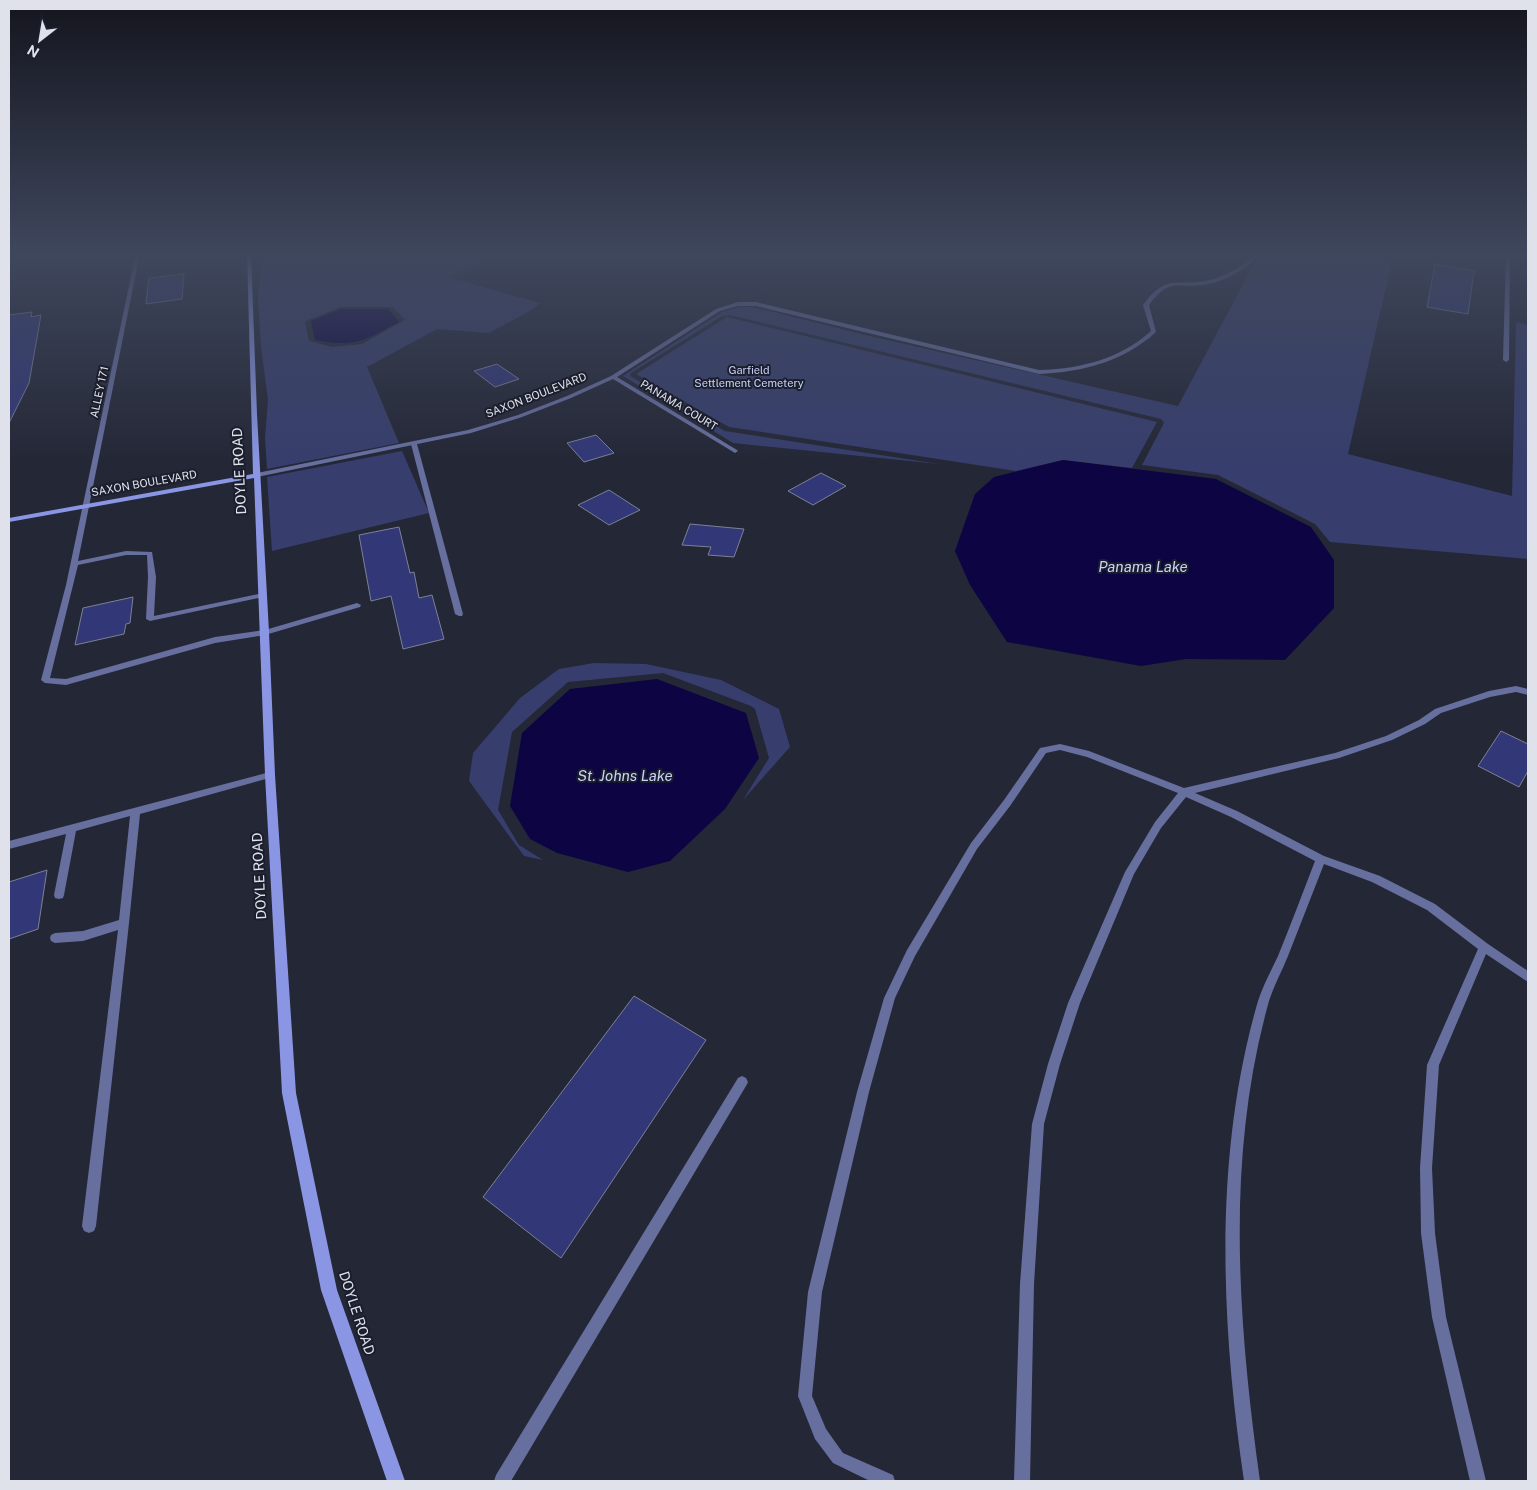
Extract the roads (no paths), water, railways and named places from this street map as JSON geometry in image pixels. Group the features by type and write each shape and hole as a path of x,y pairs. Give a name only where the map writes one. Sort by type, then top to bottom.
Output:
{"main road":[{"name":"DOYLE ROAD","path":"252,323 270,775 289,1093 329,1290 396,1481"},
{"name":"SAXON BOULEVARD","path":"9,520 257,475"}],"street":[{"name":"SAXON BOULEVARD","path":"257,475 470,432 520,416 613,377 698,323"},
{"name":"SAXON BOULEVARD","path":"833,323 1039,372 1058,372 1105,360 1142,343 1154,331 1151,323"},
{"path":"1506,360 1507,323"},
{"name":"PANAMA COURT","path":"613,377 735,451"}],"lane":[{"name":"ALLEY 171","path":"124,323 74,564 45,680 66,682 215,640 265,632"},
{"path":"414,444 459,614"},
{"path":"74,564 126,554 150,553 152,577 150,619 263,595"},
{"path":"265,632 357,605"},
{"path":"1022,1481 1027,1284 1038,1124 1054,1064 1074,1003 1130,872 1158,825 1184,792 1336,756 1389,738 1422,722 1438,711 1489,694 1516,689 1528,692"},
{"path":"887,1481 838,1458 820,1434 805,1396 815,1292 863,1092 890,998 910,953 974,846 1007,803 1043,750 1060,747 1089,754 1234,814 1321,859 1376,879 1430,907 1528,977"},
{"path":"9,844 270,775"},
{"path":"89,1226 135,812"},
{"path":"59,895 72,828"},
{"path":"1252,1481 1235,1338 1231,1227 1236,1146 1249,1060 1263,1001 1321,859"},
{"path":"55,938 83,936 124,923"},
{"path":"1478,1481 1439,1317 1428,1233 1426,1168 1433,1065 1484,947"},
{"path":"502,1481 742,1082"}],"water":[{"path":"311,323 398,323 368,338 350,343 315,340"},
{"name":"Panama Lake","path":"1063,460 1216,479 1311,527 1334,560 1334,608 1285,660 1186,659 1141,666 1007,642 970,585 955,551 975,494 994,477"},
{"name":"St. Johns Lake","path":"657,679 746,713 759,758 725,809 670,861 628,872 557,853 530,839 510,806 522,733 570,689"}],"park label":[{"name":"Garfield Settlement Cemetery","path":"749,376"}]}
